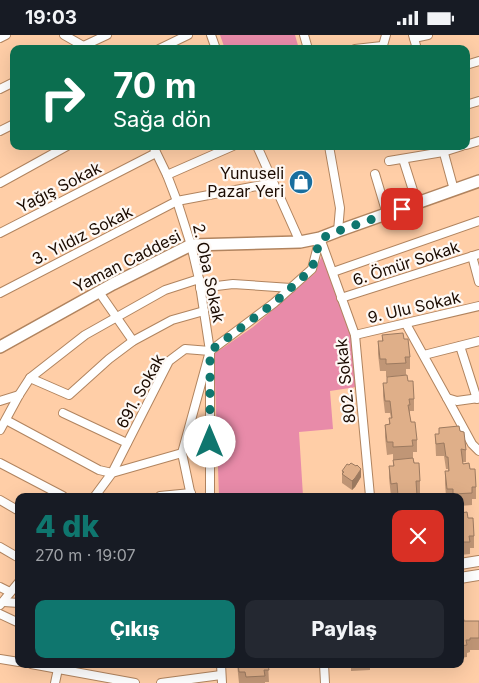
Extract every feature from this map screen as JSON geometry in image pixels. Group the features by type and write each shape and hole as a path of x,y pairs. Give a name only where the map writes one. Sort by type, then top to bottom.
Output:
{"main road":[{"name":"Yaman Caddesi","path":"0,347 99,292 191,245 300,242 320,239 479,181"}],"street":[{"path":"0,38 6,35"},
{"path":"64,35 78,45"},
{"path":"88,45 107,35"},
{"path":"167,45 188,35"},
{"path":"414,37 428,35"},
{"path":"0,183 61,150"},
{"name":"Yağış Sokak","path":"0,233 153,150"},
{"name":"2. Oba Sokak","path":"155,150 177,201 191,245 199,279 210,351 210,493"},
{"path":"167,175 224,150"},
{"path":"259,150 300,242"},
{"path":"329,150 340,208 338,231"},
{"path":"388,161 439,150"},
{"path":"443,150 454,190"},
{"path":"403,159 417,203"},
{"path":"375,174 387,214"},
{"name":"3. Yıldız Sokak","path":"0,293 177,201 273,183"},
{"path":"332,273 479,221"},
{"path":"191,493 182,453 210,351 274,303 312,269 320,239"},
{"name":"802. Sokak","path":"320,239 355,335 370,493"},
{"path":"475,255 479,282"},
{"name":"6. Ömür Sokak","path":"342,298 475,255"},
{"path":"0,430 30,378 85,335 165,289 199,279"},
{"path":"200,288 232,284 291,288"},
{"path":"99,292 133,341"},
{"name":"9. Ulu Sokak","path":"355,335 479,306"},
{"path":"30,378 69,395 109,359 133,341 172,320 204,311"},
{"path":"406,324 472,444 479,451"},
{"path":"424,355 479,341"},
{"path":"447,397 457,401 478,398 460,346"},
{"name":"691. Sokak","path":"97,493 112,473 169,361 184,349 210,351"},
{"path":"0,401 19,395"},
{"path":"63,413 127,443"},
{"path":"6,420 99,470 112,473 182,453"},
{"path":"0,463 57,493"},
{"path":"0,500 15,509"},
{"path":"0,547 15,556"},
{"path":"464,563 479,561"},
{"path":"464,577 479,575"},
{"path":"2,603 15,586"},
{"path":"0,587 10,592"},
{"path":"2,603 15,603"},
{"path":"0,614 15,621"},
{"path":"0,659 15,661"},
{"path":"55,683 58,668"},
{"path":"67,668 135,683"},
{"path":"324,668 325,683"},
{"path":"161,683 221,679"}],"shaded area":[{"path":"220,35 295,35 298,45 224,45"},
{"path":"322,255 351,336 356,387 330,391 333,429 299,432 303,493 219,493 214,354 253,327 315,273"}],"building":[{"path":"403,333 404,339 408,339 410,357 405,357 406,363 386,364 386,359 380,359 378,341 383,341 382,335"},
{"path":"407,375 408,381 413,381 414,399 409,399 410,405 408,405 411,422 415,422 417,440 412,440 413,446 393,447 393,442 387,442 385,425 390,424 389,418 392,418 390,401 385,401 383,383 387,383 387,377"},
{"path":"459,426 460,431 464,432 466,450 461,449 463,464 469,463 470,469 475,469 476,487 472,487 472,493 453,493 453,489 447,489 445,471 449,471 448,457 446,457 444,443 436,444 435,434 439,434 439,428"},
{"path":"413,458 414,463 419,463 420,481 416,481 417,493 398,493 397,483 391,484 389,466 394,466 393,460"},
{"path":"351,463 361,469 352,481 342,474 347,464"},
{"path":"464,512 467,512 468,518 473,518 474,536 469,536 470,542 464,542"},
{"path":"464,621 479,621 479,638 466,640 467,645 464,645"},
{"path":"238,668 269,668 269,670 264,670 265,676 246,677 245,672 239,672"}],"place":[{"name":"Yunuseli Pazar Yeri","path":"301,182"}],"route":[{"path":"210,442 210,351 274,303 312,269 320,239 402,209"}]}
